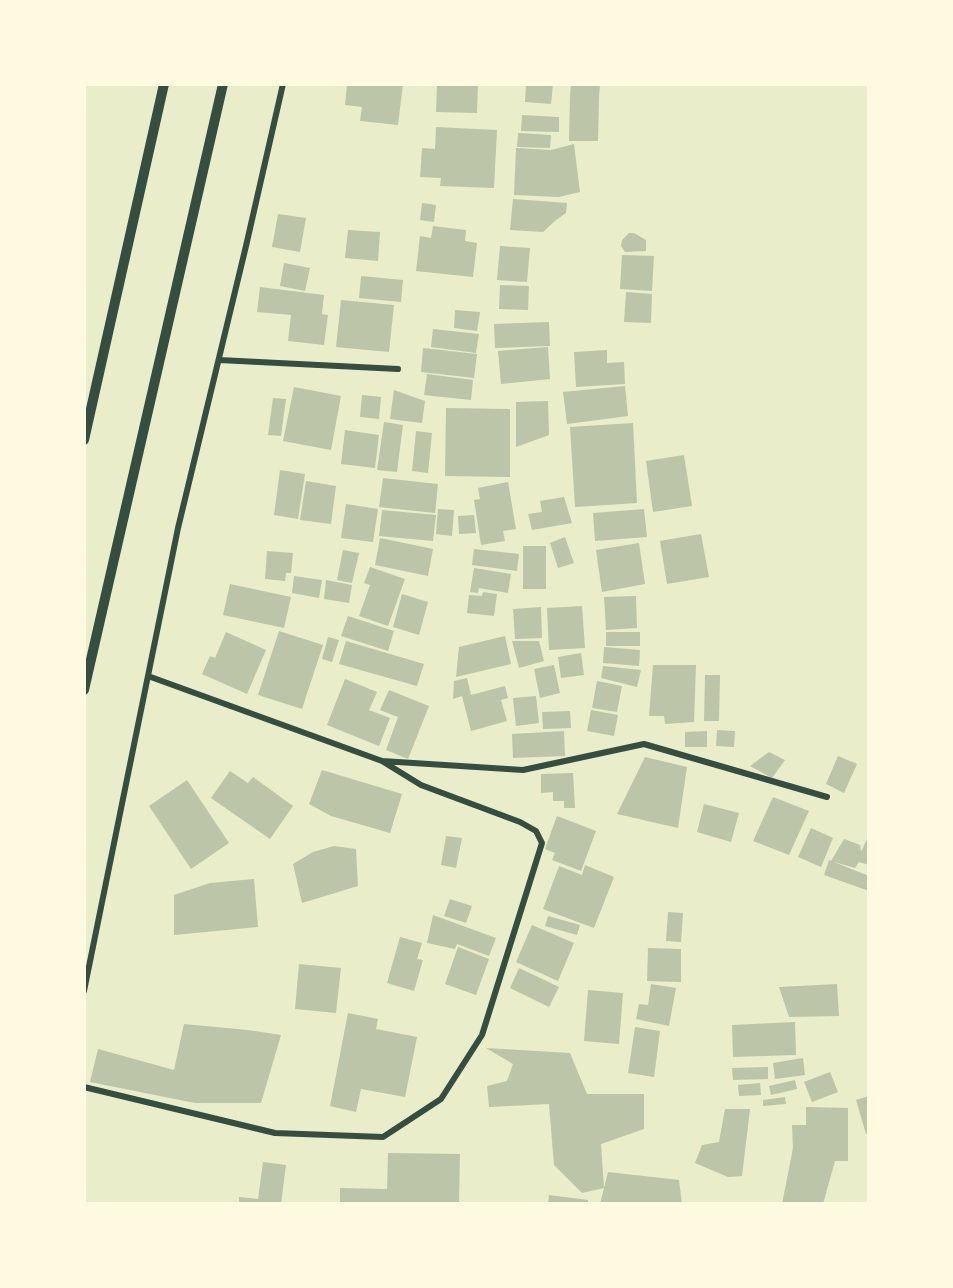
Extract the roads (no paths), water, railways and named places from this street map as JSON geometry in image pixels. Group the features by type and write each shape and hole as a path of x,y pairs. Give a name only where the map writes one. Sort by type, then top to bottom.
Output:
{"street":[{"path":"84,440 164,84"},
{"path":"84,690 223,84"},
{"path":"84,991 178,528 284,84"},
{"path":"219,360 398,369"},
{"path":"84,1087 275,1133 383,1137 441,1098 482,1035 542,843 536,831 520,822 421,785 382,761 148,676"},
{"path":"382,761 524,770 644,744 827,797"}]}
